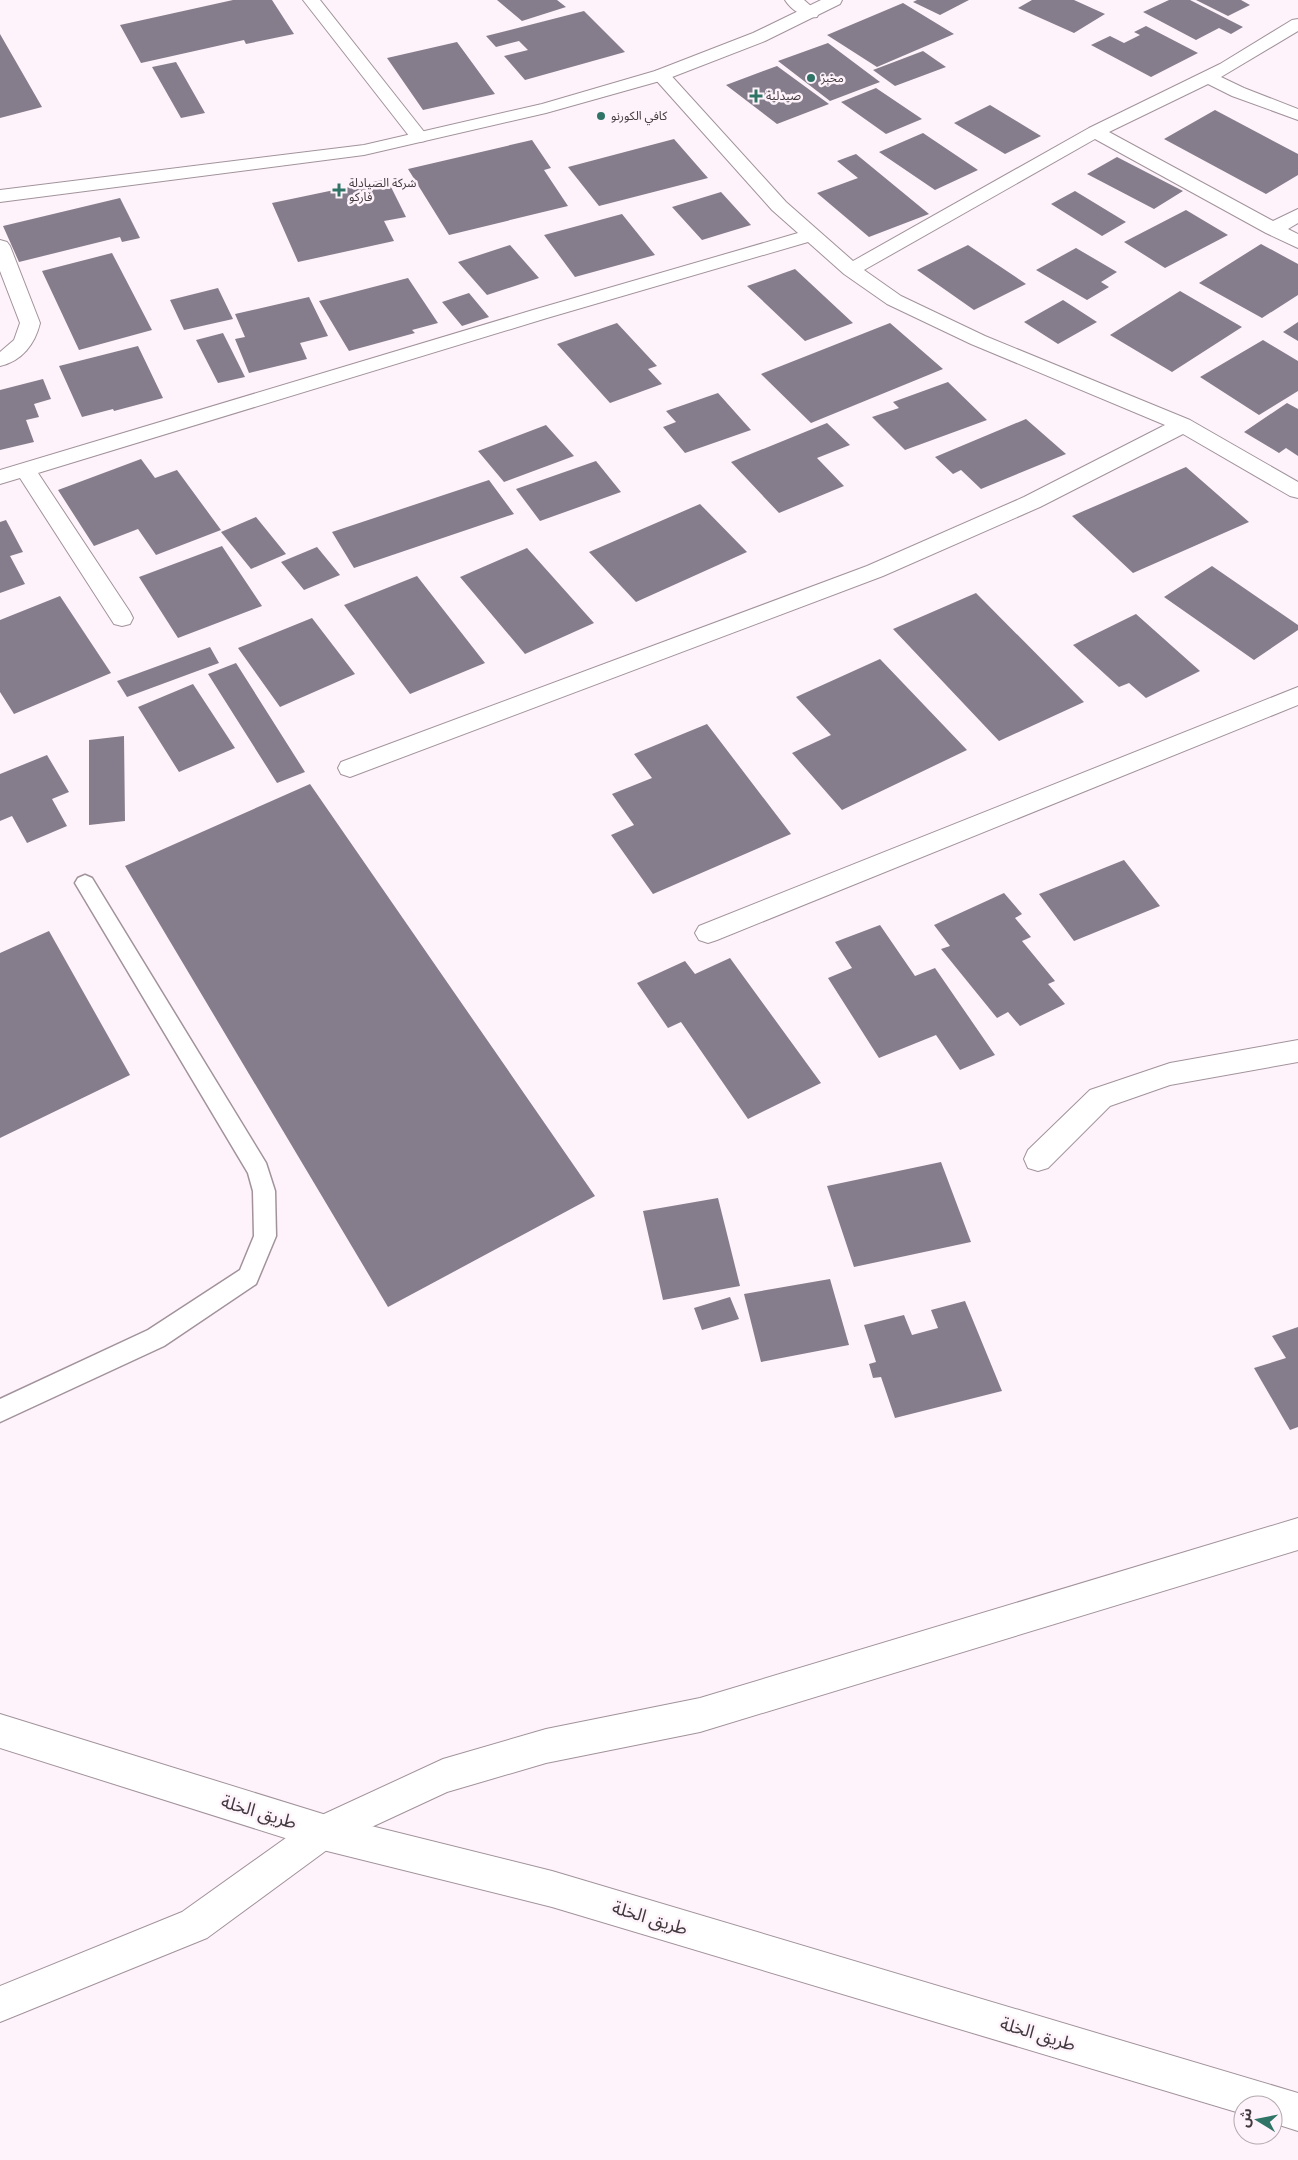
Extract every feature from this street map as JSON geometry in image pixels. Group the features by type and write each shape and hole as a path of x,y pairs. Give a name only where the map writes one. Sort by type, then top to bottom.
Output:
{"street":[{"path":"311,0 419,137"},
{"path":"793,0 811,13"},
{"path":"0,196 364,150 546,108 661,75 759,37 834,0"},
{"path":"852,270 1095,132 1226,68 1298,24"},
{"path":"661,75 779,206 852,270 894,300 978,340 1183,425 1298,491"},
{"path":"1208,77 1238,92 1298,115"},
{"path":"1095,132 1298,242"},
{"path":"1273,229 1298,215"},
{"path":"0,477 540,314 812,235"},
{"path":"0,246 30,323 22,345 0,360"},
{"path":"350,768 875,572 1032,502 1183,425"},
{"path":"25,470 122,618"},
{"path":"708,932 1298,696"},
{"path":"1038,1159 1100,1098 1170,1074 1298,1051"},
{"path":"0,2004 194,1924 323,1832 443,1776 546,1746 700,1715 1297,1538"},
{"name":"طريق الخلة","path":"0,1731 323,1832 552,1889 1298,2112"}],"lane":[{"path":"0,1411 156,1338 248,1277 265,1236 264,1191 258,1170 86,883"}],"building":[{"path":"233,0 272,0 294,34 246,44 244,40 141,63 120,25"},
{"path":"497,0 557,0 566,7 522,21"},
{"path":"917,0 969,0 940,15 913,2"},
{"path":"1032,0 1074,0 1105,14 1074,33 1018,8"},
{"path":"1169,0 1190,0 1243,27 1231,34 1219,28 1196,40 1143,12"},
{"path":"1196,0 1241,0 1250,5 1228,16"},
{"path":"903,3 954,34 877,67 827,35"},
{"path":"584,11 625,52 525,80 504,56 528,50 519,41 496,47 486,36"},
{"path":"1146,26 1198,53 1151,77 1091,45 1110,36 1124,43 1140,35 1134,32"},
{"path":"0,34 42,107 0,118"},
{"path":"457,42 495,94 423,110 387,58"},
{"path":"828,43 880,82 830,101 778,61"},
{"path":"923,51 946,67 895,86 873,70"},
{"path":"176,62 205,113 181,118 152,67"},
{"path":"777,66 829,104 777,124 726,85"},
{"path":"876,88 922,119 886,134 841,102"},
{"path":"990,105 1041,136 1005,154 954,123"},
{"path":"1215,110 1298,154 1298,175 1266,194 1164,139"},
{"path":"923,133 978,170 935,190 879,152"},
{"path":"674,139 708,178 599,206 568,167"},
{"path":"532,140 551,168 544,170 568,206 449,235 408,169"},
{"path":"856,154 929,214 869,237 817,193 858,178 837,161"},
{"path":"1117,157 1183,191 1154,209 1087,174"},
{"path":"387,179 406,217 384,221 394,241 298,262 272,203"},
{"path":"1075,191 1126,222 1102,236 1051,204"},
{"path":"721,192 751,225 702,240 672,207"},
{"path":"120,198 140,238 122,242 120,237 19,262 3,226"},
{"path":"1186,210 1228,235 1165,268 1124,242"},
{"path":"622,214 655,255 575,277 544,235"},
{"path":"1261,244 1298,264 1298,295 1262,318 1199,283"},
{"path":"510,245 539,278 487,295 458,262"},
{"path":"968,245 1026,284 974,310 917,270"},
{"path":"1076,248 1117,272 1101,282 1109,287 1087,300 1036,270"},
{"path":"112,253 152,330 79,350 42,271"},
{"path":"795,269 853,323 805,341 747,286"},
{"path":"408,278 438,323 412,330 415,333 349,351 319,301"},
{"path":"218,288 233,319 184,330 170,300"},
{"path":"1180,291 1242,327 1172,372 1110,335"},
{"path":"469,293 489,317 462,326 442,302"},
{"path":"309,297 328,336 300,343 307,359 249,373 235,339 245,337 235,314"},
{"path":"1063,300 1097,322 1058,344 1024,322"},
{"path":"1298,322 1298,341 1283,332"},
{"path":"617,323 657,366 648,369 662,384 610,403 557,344"},
{"path":"890,323 943,369 811,423 761,374"},
{"path":"223,333 245,377 218,383 196,340"},
{"path":"1263,340 1298,361 1298,391 1259,415 1200,377"},
{"path":"138,346 163,398 82,417 59,366"},
{"path":"43,379 51,399 34,404 39,417 26,420 34,442 0,450 0,390"},
{"path":"948,382 987,420 905,450 872,417 899,408 893,402"},
{"path":"718,393 751,430 685,453 663,427 676,422 666,411"},
{"path":"1287,403 1298,409 1298,456 1286,448 1279,453 1244,432"},
{"path":"1026,419 1066,454 981,489 961,470 953,474 935,457"},
{"path":"827,423 850,445 817,458 844,486 779,513 731,462"},
{"path":"546,425 574,456 504,482 478,451"},
{"path":"141,459 155,478 177,470 221,530 156,555 138,529 94,546 58,490"},
{"path":"596,461 621,492 540,521 516,489"},
{"path":"1186,467 1249,522 1133,573 1072,516"},
{"path":"489,480 514,514 354,568 332,532"},
{"path":"700,504 747,552 636,602 589,552"},
{"path":"256,517 286,554 251,569 221,532"},
{"path":"6,520 23,552 10,556 25,584 0,593 0,522"},
{"path":"222,546 262,606 178,638 139,577"},
{"path":"317,547 340,575 304,590 281,562"},
{"path":"527,548 594,623 525,654 460,577"},
{"path":"1212,566 1298,625 1298,630 1254,660 1164,597"},
{"path":"417,576 485,663 410,694 344,605"},
{"path":"976,593 1084,702 999,741 893,629"},
{"path":"60,596 111,673 14,714 0,692 0,620"},
{"path":"1136,614 1200,671 1146,698 1129,683 1119,687 1073,645"},
{"path":"312,618 355,674 280,707 238,648"},
{"path":"210,647 219,663 127,697 117,681"},
{"path":"880,659 967,750 842,810 792,753 831,735 796,697"},
{"path":"236,663 305,772 277,783 208,674"},
{"path":"193,684 235,748 179,772 138,707"},
{"path":"707,724 791,834 653,894 611,835 634,825 612,794 652,778 634,754"},
{"path":"124,736 125,821 89,825 89,740"},
{"path":"47,755 69,792 52,799 67,826 27,843 12,816 0,821 0,774"},
{"path":"310,784 595,1196 388,1307 125,866"},
{"path":"1124,860 1160,906 1074,941 1039,894"},
{"path":"1004,893 1022,914 1015,918 1031,937 1022,941 1055,981 1048,984 1065,1004 1020,1026 1008,1012 997,1018 941,949 950,946 934,925"},
{"path":"880,925 915,976 935,968 995,1055 960,1070 936,1035 879,1058 828,978 852,968 835,942"},
{"path":"49,931 130,1075 0,1138 0,953"},
{"path":"730,958 821,1083 748,1119 681,1022 668,1028 637,983 685,961 695,974"},
{"path":"941,1162 971,1242 854,1267 827,1186"},
{"path":"718,1198 740,1286 663,1300 643,1211"},
{"path":"830,1279 849,1345 761,1362 744,1294"},
{"path":"730,1297 739,1319 702,1330 694,1308"},
{"path":"965,1301 1002,1391 895,1418 881,1377 873,1378 869,1364 876,1362 864,1325 904,1315 912,1335 938,1328 931,1310"},
{"path":"1298,1327 1298,1427 1290,1430 1254,1368 1286,1358 1272,1336"}],"place":[{"name":"مخبز","path":"811,78"},
{"name":"صيدلية","path":"756,96"},
{"name":"كافي الكورنو","path":"601,116"},
{"name":"شركة الصيادلة فاركو","path":"339,190"}]}
